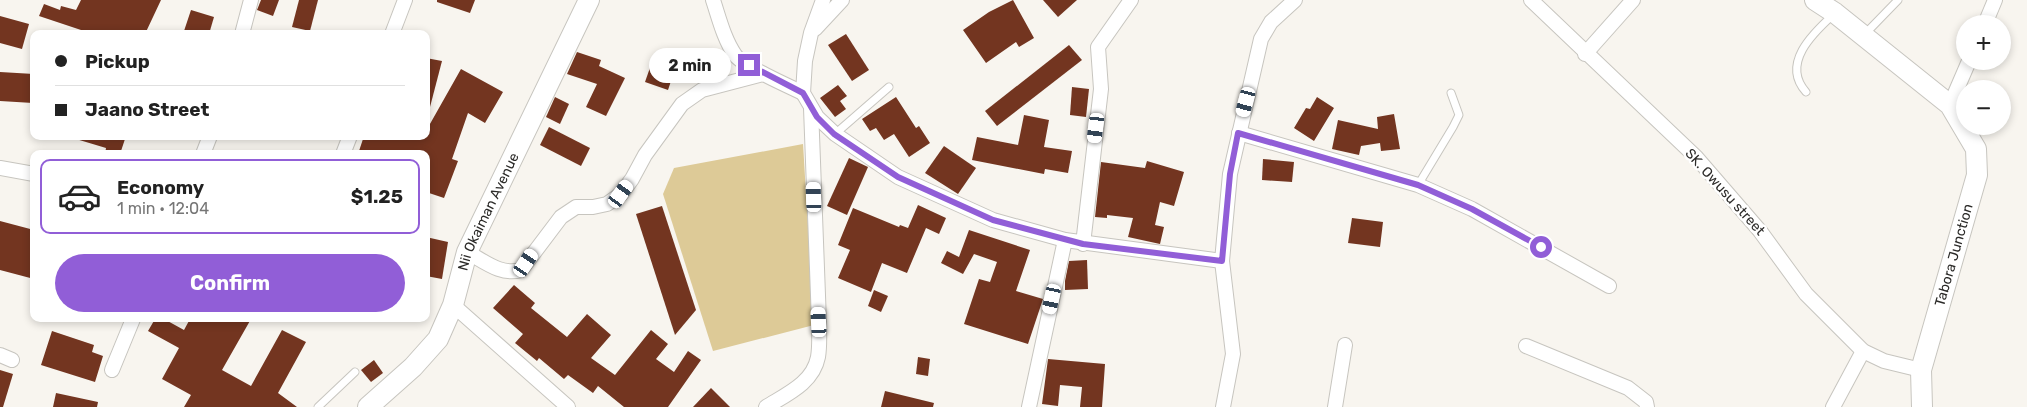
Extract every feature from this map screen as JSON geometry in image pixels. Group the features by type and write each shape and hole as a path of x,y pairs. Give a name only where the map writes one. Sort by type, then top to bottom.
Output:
{"street":[{"path":"243,30 251,0"},
{"path":"394,30 405,0"},
{"name":"Nii Okaiman Avenue","path":"368,407 413,367 438,339 453,305 467,252 589,0"},
{"path":"713,0 721,26 736,56 763,74 803,93"},
{"path":"823,0 811,33 803,93 817,117 834,134 907,181 993,220 1083,244 1222,261"},
{"path":"811,33 842,0"},
{"path":"1083,244 1101,89 1098,47 1131,0"},
{"path":"1223,407 1233,354 1222,261 1230,174 1261,39 1271,22 1295,0"},
{"name":"SK. Owusu street","path":"1530,0 1696,158 1760,231 1806,294 1863,352 1884,361 1921,370"},
{"path":"1585,54 1633,0"},
{"path":"1814,0 1835,13 1951,106 1965,70"},
{"path":"1989,15 1995,0"},
{"path":"467,252 501,271 513,273 521,270 562,217 576,206 593,207 607,204 621,194 632,179 645,154 682,104 702,90 763,74"},
{"name":"Tabora Junction","path":"1922,407 1921,370 1977,175 1976,149 1951,106"},
{"path":"766,407 803,384 812,372 818,357 819,322 811,108"},
{"path":"1238,133 1418,185 1472,209 1609,286"},
{"path":"0,168 30,173"},
{"path":"1029,407 1065,240"},
{"path":"453,305 568,407"},
{"path":"112,370 132,322"},
{"path":"1335,407 1345,345"},
{"path":"1526,346 1628,388 1646,402 1647,407"},
{"path":"1833,407 1863,352"}],"lane":[{"path":"1863,36 1898,0"},
{"path":"1806,92 1799,84 1798,58 1805,45 1835,13"},
{"path":"834,134 889,87"},
{"path":"1418,185 1459,115 1452,93"},
{"path":"318,407 355,372"}],"shaded area":[{"path":"803,144 814,325 713,351 663,194 674,168"}],"building":[{"path":"81,0 161,0 147,30 81,30 39,16 44,4 60,10 61,6 76,10"},
{"path":"261,0 279,0 273,16 257,10"},
{"path":"299,0 318,0 310,30 292,27"},
{"path":"437,0 475,0 470,13 437,2"},
{"path":"1013,0 1034,38 1019,47 1016,42 986,63 963,30 989,12"},
{"path":"1043,0 1077,0 1058,17"},
{"path":"191,10 214,17 210,30 184,30"},
{"path":"0,16 29,24 22,49 0,43"},
{"path":"846,34 869,70 852,81 828,45"},
{"path":"1069,45 1082,60 997,126 985,111"},
{"path":"577,52 601,60 599,66 625,78 606,116 586,107 597,84 567,74"},
{"path":"430,59 442,61 430,107"},
{"path":"652,62 675,69 668,90 645,82"},
{"path":"461,69 503,92 485,123 468,113 452,159 458,161 444,198 430,193 430,150 359,150 363,140 430,140 430,124"},
{"path":"0,72 30,74 30,103 0,101"},
{"path":"838,85 847,96 840,101 846,109 835,117 820,98"},
{"path":"1072,87 1089,89 1086,117 1070,115"},
{"path":"555,97 569,104 560,124 546,117"},
{"path":"896,97 916,128 919,126 930,143 909,157 894,134 884,140 876,128 870,131 862,119"},
{"path":"1317,97 1334,108 1314,141 1294,128 1306,108 1310,109"},
{"path":"1394,114 1400,149 1381,151 1380,143 1361,146 1359,155 1332,149 1338,120 1378,129 1377,117"},
{"path":"1024,115 1049,120 1044,147 1072,151 1068,173 1045,169 1044,174 972,160 977,137 1018,145"},
{"path":"549,127 590,148 581,166 540,145"},
{"path":"79,140 125,140 121,150 106,150 106,148"},
{"path":"944,146 976,168 958,194 925,173"},
{"path":"849,158 868,167 847,215 827,206"},
{"path":"1263,159 1294,162 1292,182 1262,180"},
{"path":"1147,161 1184,172 1174,206 1160,202 1155,225 1164,227 1160,244 1128,237 1133,218 1107,215 1107,218 1095,217 1101,162 1145,168"},
{"path":"918,205 946,218 939,234 926,228 907,273 882,263 871,292 838,278 850,250 838,245 853,208 899,227 900,225 908,228"},
{"path":"662,206 696,310 675,335 636,214"},
{"path":"1352,218 1383,222 1380,247 1348,243"},
{"path":"0,221 30,229 30,278 0,270"},
{"path":"969,230 1030,250 1016,291 1043,299 1028,344 964,324 979,279 990,282 997,262 974,254 963,274 941,263 947,251 959,257"},
{"path":"430,238 448,242 442,279 430,277"},
{"path":"1087,260 1088,289 1065,290 1069,261"},
{"path":"514,285 535,303 531,308 567,337 587,314 611,335 591,358 615,375 651,330 668,344 656,359 674,372 688,351 701,360 668,407 624,407 598,386 593,393 568,375 564,379 539,358 537,361 515,343 523,334 493,308"},
{"path":"874,290 888,296 881,312 868,306"},
{"path":"153,322 169,322 184,330 188,322 249,322 222,370 251,386 282,330 306,342 278,393 297,407 184,407 191,395 162,379 179,348 148,331"},
{"path":"52,331 94,345 92,352 103,356 95,382 41,365"},
{"path":"918,357 930,359 928,376 916,374"},
{"path":"1048,359 1105,364 1102,407 1080,407 1082,387 1060,385 1058,406 1042,404"},
{"path":"374,360 383,373 371,382 361,370"},
{"path":"0,370 13,374 3,407 0,407"},
{"path":"711,388 730,407 693,407"},
{"path":"885,391 934,403 933,407 881,407"},
{"path":"56,393 98,402 97,407 53,407"}],"route":[{"path":"749,65 763,74 803,93 817,117 834,134 898,177 993,220 1065,240 1083,244 1222,261 1230,174 1238,133 1418,185 1472,209 1541,247"}]}
